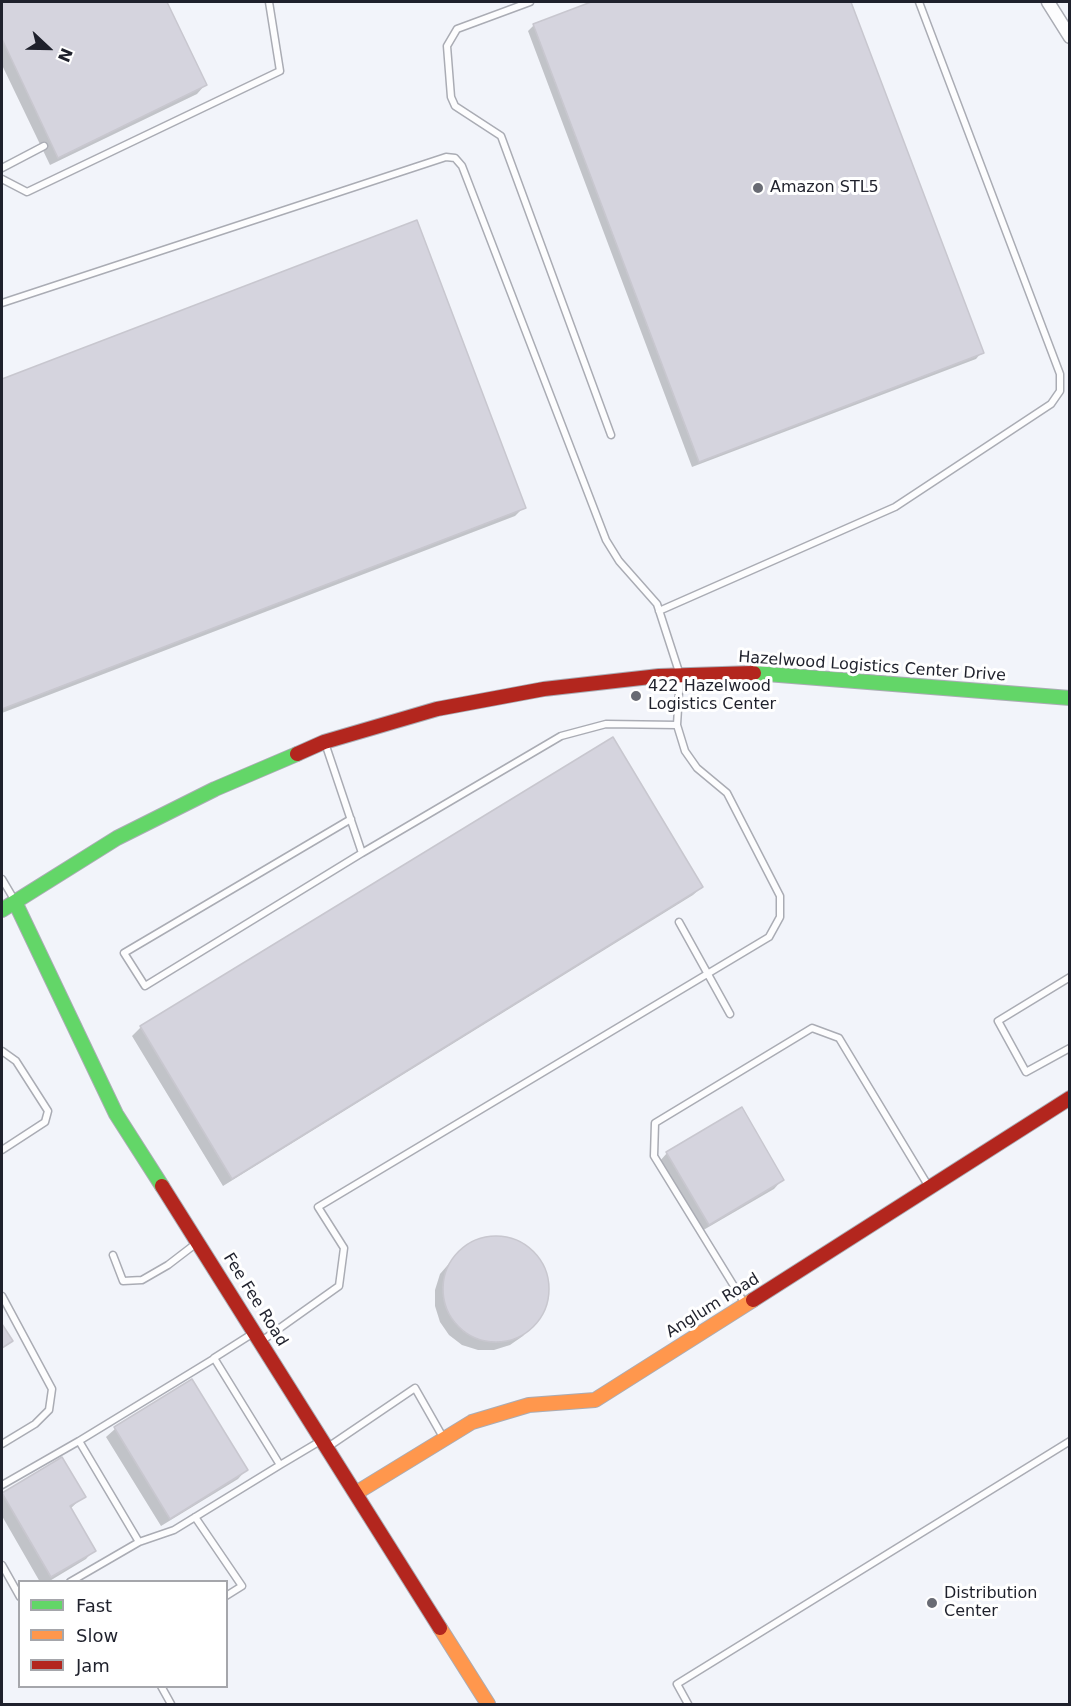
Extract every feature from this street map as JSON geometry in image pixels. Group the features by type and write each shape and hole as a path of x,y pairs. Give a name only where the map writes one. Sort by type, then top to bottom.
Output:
{"street":[{"path":"1048,2 1070,38"},
{"name":"Hazelwood Logistics Center Drive","path":"2,910 117,838 215,789 324,742 437,709 555,687 680,675 767,673 1070,698"},
{"name":"Fee Fee Road","path":"15,902 116,1114 259,1336 488,1704"},
{"name":"Anglum Road","path":"356,1493 472,1422 529,1405 595,1400 1070,1098"}],"lane":[{"path":"2,179 27,192 280,71 269,2"},
{"path":"530,2 457,29 447,46 451,97 455,106 501,136 611,435"},
{"path":"659,611 895,507 1051,404 1060,391 1060,374 919,2"},
{"path":"2,168 44,146"},
{"path":"2,303 446,157 454,158 462,165 606,540 619,561 657,604 680,675 677,725 685,751 697,768 727,793 780,896 780,917 769,937 318,1207 344,1248 339,1286 259,1336 215,1358 2,1485"},
{"path":"351,819 124,953 146,986 362,853 561,736 606,724 677,725"},
{"path":"324,742 362,853"},
{"path":"2,879 15,902"},
{"path":"679,922 730,1014"},
{"path":"1070,977 998,1022 1026,1072 1070,1048"},
{"path":"745,1305 654,1156 655,1123 812,1028 839,1038 929,1187"},
{"path":"2,1051 16,1062 48,1111 45,1122 2,1150"},
{"path":"113,1256 123,1281 142,1280 168,1265 198,1241"},
{"path":"2,1296 52,1389 49,1410 35,1424 2,1444"},
{"path":"215,1358 280,1465"},
{"path":"72,1580 139,1542 174,1530 280,1465 325,1443 415,1388 444,1439"},
{"path":"78,1441 139,1542"},
{"path":"688,1704 677,1683 1070,1441"},
{"path":"195,1517 242,1586 228,1595"},
{"path":"2,1565 18,1593"},
{"path":"162,1688 171,1704"}],"building":[{"path":"2,2 167,2 207,85 58,158 2,39"},
{"name":"Amazon STL5","path":"591,2 851,2 984,353 699,462 533,24"},
{"path":"417,220 526,508 2,709 2,379"},
{"path":"613,737 703,887 232,1179 140,1026"},
{"path":"742,1107 784,1180 709,1225 666,1152"},
{"path":"496,1236 516,1240 534,1251 545,1269 549,1289 545,1309 534,1327 516,1338 496,1342 476,1338 458,1327 447,1309 443,1289 447,1269 458,1251 476,1240"},
{"path":"2,1324 13,1341 2,1348"},
{"path":"192,1379 248,1470 170,1519 114,1427"},
{"path":"62,1457 86,1497 70,1506 96,1551 51,1577 2,1493"}],"traffic: fast":[{"path":"754,673 1070,698"},
{"path":"2,910 117,838 215,789 297,754"},
{"path":"15,902 116,1114 162,1186"}],"traffic: slow":[{"path":"356,1493 472,1422 529,1405 595,1400 753,1300"},
{"path":"440,1628 488,1704"}],"traffic: jam":[{"path":"297,754 324,742 437,709 544,689 659,676 754,673"},
{"path":"753,1300 1070,1098"},
{"path":"162,1186 440,1628"}],"place":[{"name":"Amazon STL5","path":"758,188"},
{"name":"422 Hazelwood Logistics Center","path":"636,696"},
{"name":"Distribution Center","path":"932,1603"}]}
